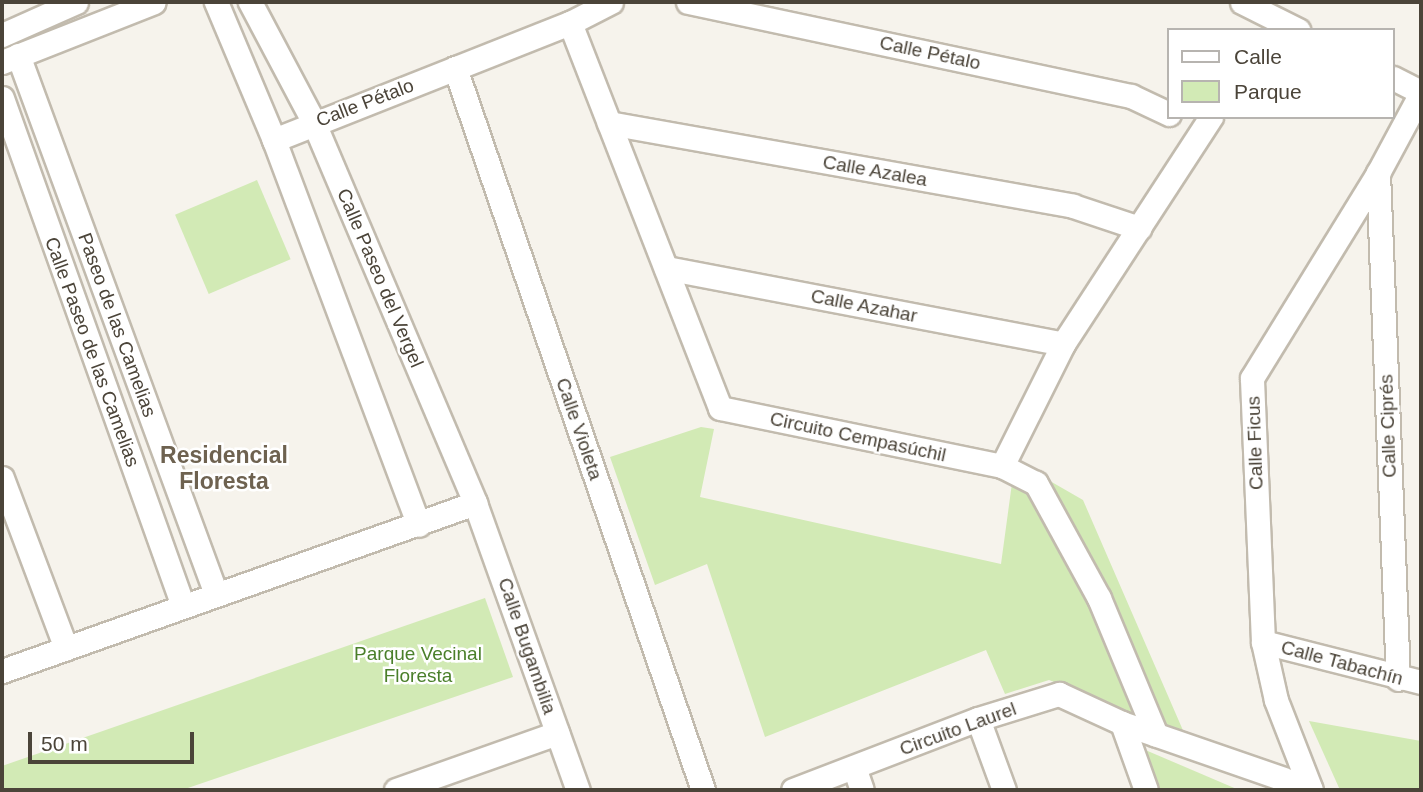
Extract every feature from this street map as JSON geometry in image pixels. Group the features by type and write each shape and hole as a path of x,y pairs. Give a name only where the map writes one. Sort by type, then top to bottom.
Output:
{"street":[{"path":"2,34 76,2"},
{"path":"10,58 154,2"},
{"path":"216,2 274,140 419,525"},
{"name":"Calle Paseo del Vergel","path":"250,2 314,123 475,503"},
{"name":"Calle Pétalo","path":"274,140 570,23 611,2"},
{"name":"Calle Pétalo","path":"688,2 722,5 1131,96 1168,114"},
{"path":"1242,2 1294,28"},
{"name":"Circuito Cempasúchil","path":"570,23 720,408 1002,466"},
{"name":"Paseo de las Camelias","path":"10,58 113,313 216,594"},
{"name":"Calle Violeta","path":"455,68 703,790"},
{"path":"1395,79 1421,93"},
{"name":"Calle Ficus","path":"1310,789 1276,700 1264,642 1252,378 1378,173 1421,93"},
{"name":"Calle Paseo de las Camelias","path":"2,98 183,606"},
{"path":"1156,735 1098,598 1036,483 1002,466 1063,344 1208,124 1185,119"},
{"name":"Calle Azalea","path":"608,123 1073,206 1139,229"},
{"name":"Calle Ciprés","path":"1378,173 1410,681"},
{"name":"Calle Azahar","path":"666,268 1063,344"},
{"path":"83,326 113,313"},
{"path":"2,478 66,648"},
{"path":"2,671 475,503"},
{"name":"Calle Bugambilia","path":"475,503 578,790"},
{"name":"Calle Tabachín","path":"1264,642 1410,681"},
{"name":"Circuito Laurel","path":"793,790 978,719 1059,694 1122,723 1310,789"},
{"path":"978,719 1004,790"},
{"path":"1122,723 1146,790"},
{"path":"396,790 557,733"},
{"path":"854,768 862,790"}],"green space":[{"path":"257,180 291,259 209,294 175,215"},
{"path":"701,427 714,429 700,497 1001,564 1015,461 1083,500 1185,735 1049,680 1005,694 986,650 765,737 707,564 655,585 610,457"},
{"name":"Parque Vecinal Floresta","path":"485,598 513,677 182,790 2,790 2,766"},
{"path":"1309,721 1421,741 1421,790 1340,790"},
{"path":"1143,749 1239,790 1158,790"}],"district":[{"name":"Residencial Floresta","path":"224,468"}]}
